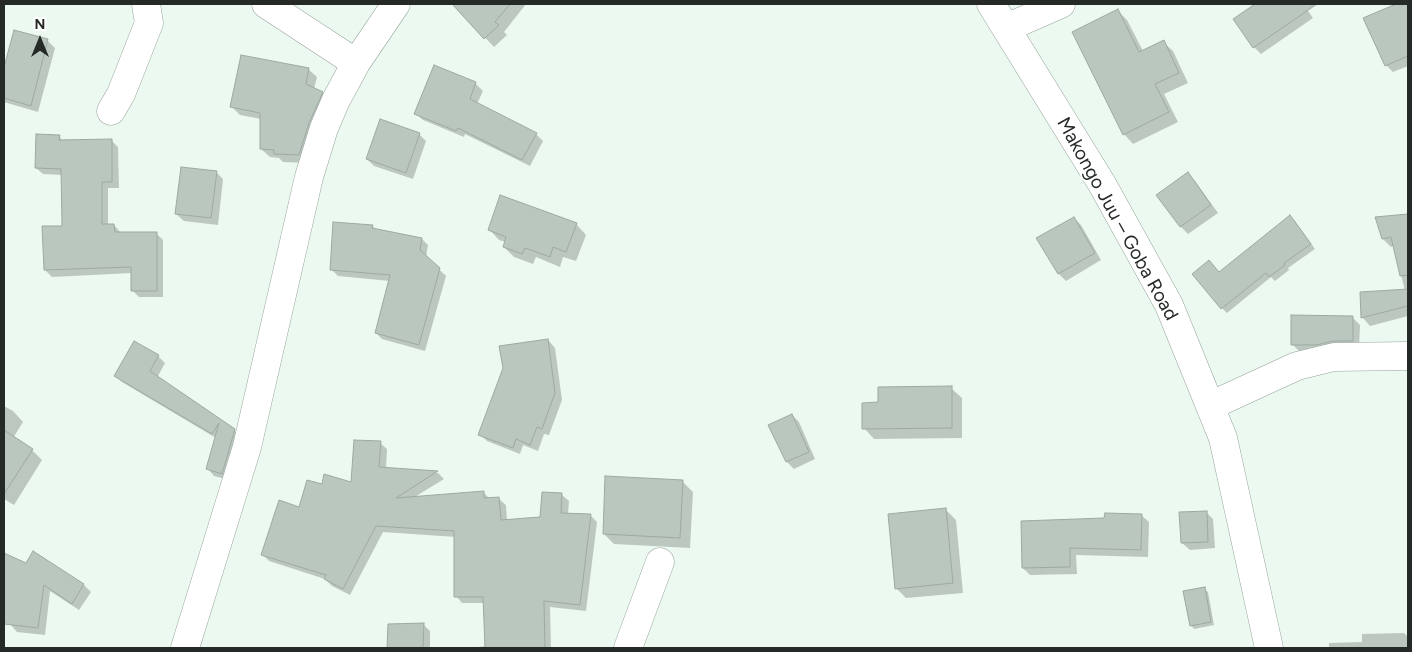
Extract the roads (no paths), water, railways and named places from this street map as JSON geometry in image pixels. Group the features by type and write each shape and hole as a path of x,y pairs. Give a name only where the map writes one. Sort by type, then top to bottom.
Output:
{"street":[{"path":"111,111 121,94 149,23 146,4"},
{"path":"266,4 356,63"},
{"path":"185,648 246,447 308,177 324,128 336,100 356,63 396,4"},
{"name":"Makongo Juu – Goba Road","path":"991,4 1102,184 1169,305 1223,438 1269,648"},
{"path":"1006,28 1061,4"},
{"path":"1210,406 1297,366 1334,357 1408,356"},
{"path":"628,648 660,562"}]}
